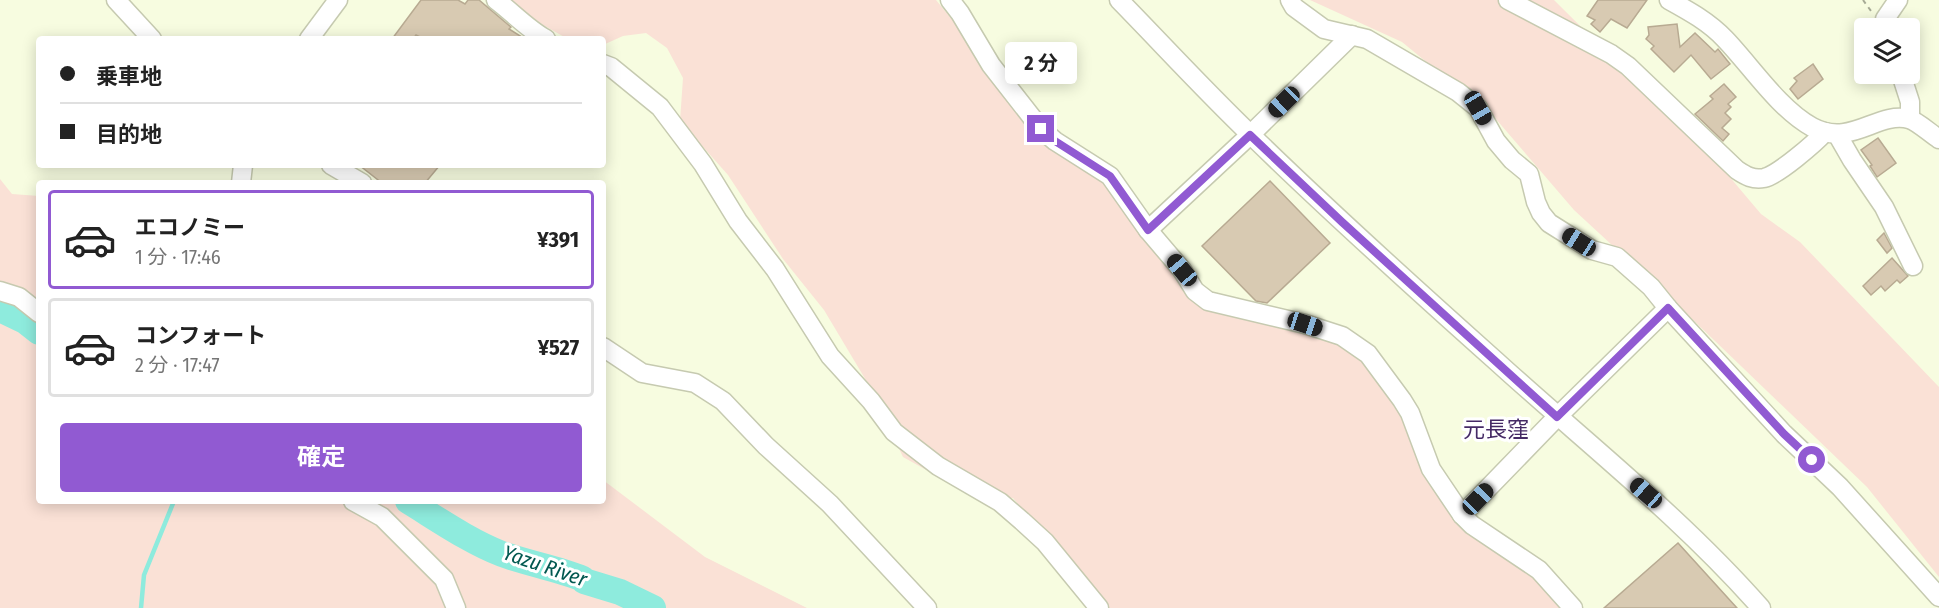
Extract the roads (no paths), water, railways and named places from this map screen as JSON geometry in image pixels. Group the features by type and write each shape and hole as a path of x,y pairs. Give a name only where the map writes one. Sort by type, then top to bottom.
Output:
{"street":[{"path":"116,0 149,36"},
{"path":"311,36 338,0"},
{"path":"496,0 540,36"},
{"path":"950,0 990,65 1041,129 1055,141 1110,176 1148,230 1182,270 1195,291 1208,301 1305,324 1342,336 1368,354 1410,413 1431,469 1462,515 1472,525 1539,570 1573,608"},
{"path":"1119,0 1250,135 1342,222 1557,417 1663,509 1733,577 1761,608"},
{"path":"1290,0 1294,7 1324,29 1367,39 1458,92 1478,108 1497,141 1512,160 1529,174 1536,202 1549,223 1592,250 1617,257 1651,287 1784,434 1840,487 1939,597"},
{"path":"1508,0 1601,49 1628,66 1748,178 1761,179 1771,176 1816,141 1831,133"},
{"path":"1671,0 1717,30 1786,106 1813,128 1831,133 1859,130 1893,118 1910,119 1939,139"},
{"path":"1886,18 1898,0"},
{"path":"1148,230 1352,36"},
{"path":"606,65 612,67 660,107 703,164 738,221 775,269 830,356 872,401 894,432 938,466 1000,502 1045,542 1099,608"},
{"path":"1904,84 1910,102 1910,119"},
{"path":"1831,133 1884,207 1913,266"},
{"path":"336,168 357,180"},
{"path":"0,291 19,297 36,310"},
{"path":"1462,515 1668,308"},
{"path":"606,349 642,373 695,383 723,400 766,446 830,504 927,608"},
{"path":"358,504 382,517 444,579 456,608"}],"waterway":[{"name":"Yazu River","path":"0,309 25,321 36,330"},
{"path":"141,608 144,575 173,504"},
{"name":"Yazu River","path":"413,504 490,549 620,592 653,608"}],"district":[{"name":"元長窪","path":"1496,429"}]}
